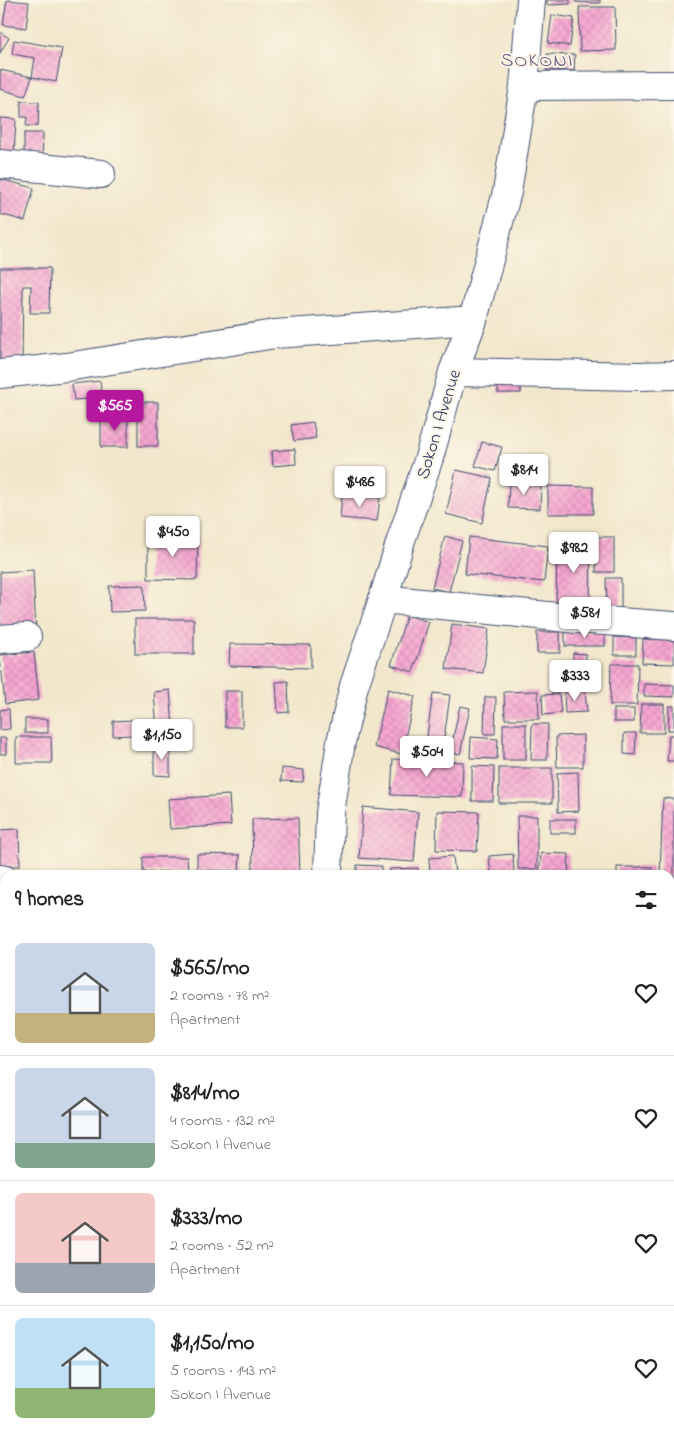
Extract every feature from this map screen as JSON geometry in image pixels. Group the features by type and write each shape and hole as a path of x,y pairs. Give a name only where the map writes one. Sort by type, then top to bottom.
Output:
{"street":[{"name":"Sokon I Avenue","path":"328,870 330,814 341,742 354,686 429,458 453,372 474,320 507,192 524,86 530,0"},
{"path":"524,86 674,85"},
{"path":"0,164 101,174"},
{"path":"0,374 66,367 275,334 474,320"},
{"path":"453,372 630,376 674,375"},
{"path":"383,599 567,618 674,626"},
{"path":"0,639 27,637"}],"building":[{"path":"7,0 29,2 26,28 3,25"},
{"path":"547,0 570,0 570,4 547,5"},
{"path":"576,0 600,0 600,3 575,2"},
{"path":"579,7 615,7 616,50 580,51"},
{"path":"552,15 574,18 570,46 548,43"},
{"path":"0,32 9,38 0,53"},
{"path":"14,40 62,48 56,82 32,77 35,58 12,54"},
{"path":"547,54 575,55 574,71 546,70"},
{"path":"0,70 32,77 25,96 0,89"},
{"path":"21,101 39,102 38,126 26,126 27,117 21,117"},
{"path":"0,118 16,119 14,156 0,155"},
{"path":"24,133 43,133 42,162 24,162"},
{"path":"0,179 34,188 25,221 0,214"},
{"path":"0,268 50,268 49,313 30,313 31,286 23,286 22,362 0,362"},
{"path":"498,378 521,378 521,393 498,393"},
{"path":"100,381 102,398 74,400 72,384"},
{"path":"138,402 158,402 158,446 138,446"},
{"path":"101,418 128,418 128,447 101,447"},
{"path":"313,422 316,438 294,441 291,425"},
{"path":"482,442 502,447 495,471 475,466"},
{"path":"295,449 296,464 273,466 272,451"},
{"path":"456,470 492,478 482,523 446,514"},
{"path":"509,484 541,485 540,509 508,508"},
{"path":"548,486 593,487 593,514 548,514"},
{"path":"342,494 380,498 377,521 340,518"},
{"path":"445,536 462,541 449,592 432,588"},
{"path":"148,537 198,538 197,580 148,579"},
{"path":"469,537 548,546 544,582 465,574"},
{"path":"596,537 614,537 614,572 596,572"},
{"path":"557,538 591,538 590,609 556,609"},
{"path":"33,570 36,633 0,635 0,572"},
{"path":"606,578 621,578 621,609 607,609"},
{"path":"144,585 145,611 110,612 109,586"},
{"path":"407,615 429,622 413,672 391,665"},
{"path":"135,619 194,619 194,654 135,654"},
{"path":"452,624 489,629 483,673 446,669"},
{"path":"565,631 605,631 605,646 565,646"},
{"path":"537,632 560,632 560,653 537,653"},
{"path":"614,637 636,638 636,655 614,655"},
{"path":"643,639 674,640 674,664 642,663"},
{"path":"230,644 311,645 311,668 229,666"},
{"path":"34,652 39,700 5,704 0,655"},
{"path":"573,653 586,654 585,680 572,680"},
{"path":"611,664 638,664 637,705 610,705"},
{"path":"288,681 289,712 278,713 276,682"},
{"path":"644,684 674,685 674,697 644,696"},
{"path":"388,689 415,696 401,754 374,747"},
{"path":"170,690 173,728 157,730 154,692"},
{"path":"225,691 242,691 242,727 225,727"},
{"path":"538,691 539,719 505,719 504,692"},
{"path":"585,691 587,712 565,713 564,692"},
{"path":"433,693 450,695 442,753 425,750"},
{"path":"559,694 561,713 543,715 542,695"},
{"path":"485,697 496,697 495,734 484,734"},
{"path":"641,704 664,704 664,733 640,733"},
{"path":"460,706 470,708 460,754 450,752"},
{"path":"669,706 674,706 674,730 668,730"},
{"path":"9,709 10,729 0,730 0,710"},
{"path":"614,709 634,709 634,722 614,722"},
{"path":"25,719 48,719 48,733 25,733"},
{"path":"150,719 150,734 113,736 113,721"},
{"path":"503,724 526,724 526,760 503,760"},
{"path":"532,724 548,724 547,760 531,760"},
{"path":"624,733 636,733 635,755 624,754"},
{"path":"583,735 583,767 557,767 556,736"},
{"path":"669,735 674,735 674,761 667,761"},
{"path":"16,737 51,737 52,763 16,763"},
{"path":"471,737 498,739 497,759 470,758"},
{"path":"0,738 6,738 6,754 0,754"},
{"path":"154,746 170,749 170,776 154,775"},
{"path":"393,759 463,762 462,797 391,795"},
{"path":"472,766 494,767 493,801 472,801"},
{"path":"282,768 304,770 303,782 281,781"},
{"path":"499,768 552,768 552,803 499,803"},
{"path":"578,772 579,811 558,812 557,773"},
{"path":"229,795 231,825 170,829 168,799"},
{"path":"663,798 674,799 674,870 660,870"},
{"path":"363,807 418,812 414,862 359,858"},
{"path":"437,811 479,812 477,851 436,850"},
{"path":"517,816 537,816 537,869 518,869"},
{"path":"298,818 300,870 253,870 252,819"},
{"path":"550,819 576,819 576,833 550,833"},
{"path":"19,829 20,866 0,866 0,830"},
{"path":"541,853 569,854 568,870 539,870"},
{"path":"197,854 240,855 239,870 197,870"},
{"path":"513,854 514,870 490,870 489,856"},
{"path":"453,856 454,870 430,870 429,858"},
{"path":"143,857 187,857 188,870 143,870"},
{"path":"357,865 381,866 381,870 357,870"},
{"path":"617,867 652,867 652,870 617,870"},
{"path":"418,868 418,870 390,870"}],"district":[{"name":"SOKONI","path":"537,59"}]}
